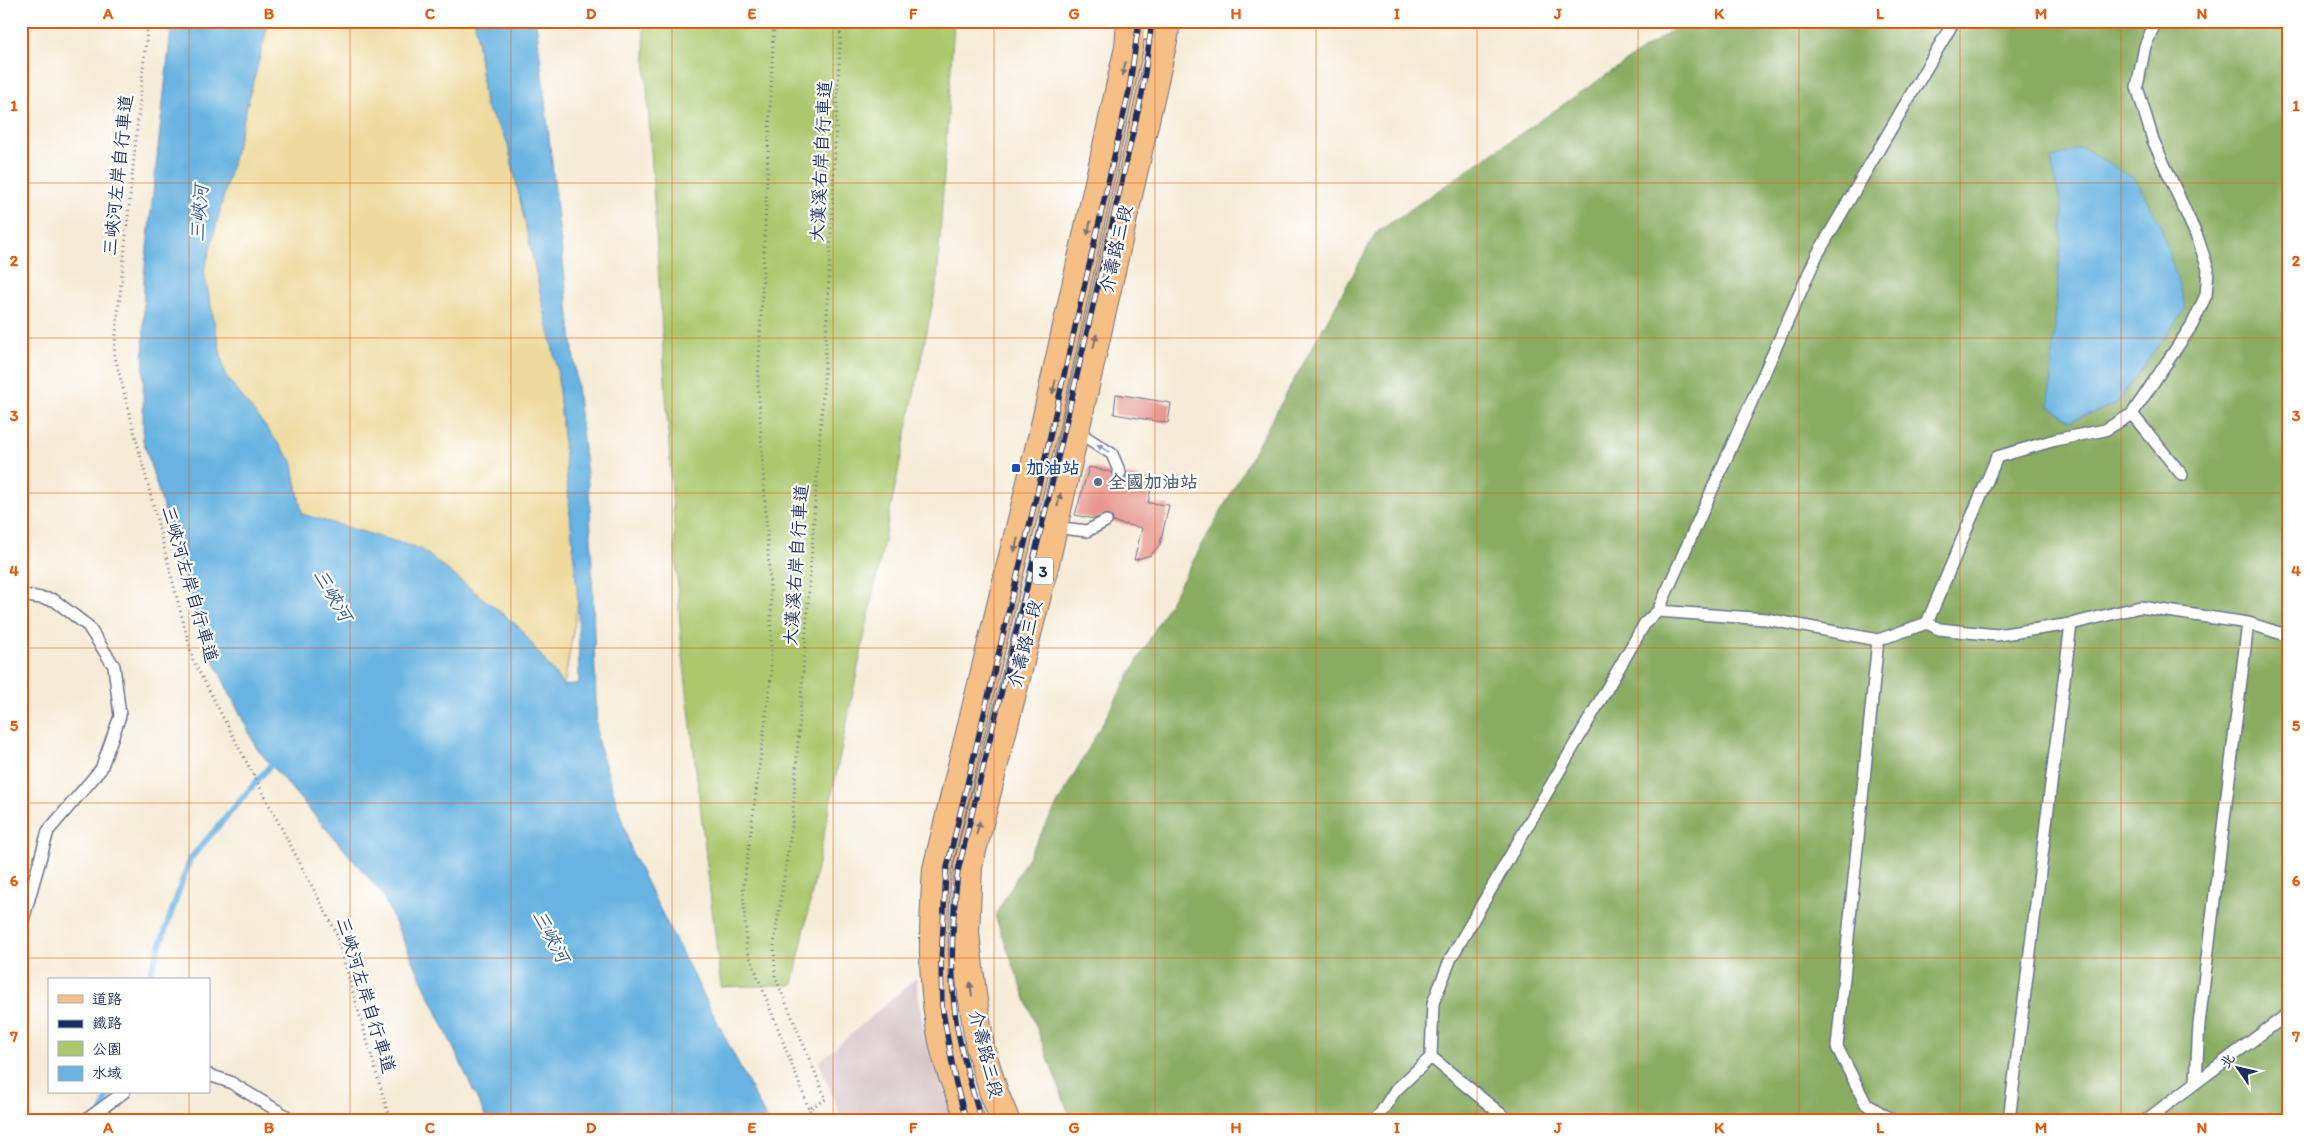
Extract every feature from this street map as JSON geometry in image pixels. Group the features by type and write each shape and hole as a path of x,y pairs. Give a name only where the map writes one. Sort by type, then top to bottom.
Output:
{"main road":[{"name":"介壽路三段","path":"971,1120 943,1042 933,976 937,869 1046,422 1131,27"},
{"name":"介壽路三段","path":"1005,1120 994,1093 980,1047 972,994 965,933 968,866 1053,527 1165,29"}],"lane":[{"path":"1376,1120 1395,1091 1431,1057 1433,1002 1451,958 1645,623 1658,611 1817,255 1954,21"},
{"path":"1927,624 1997,457 2055,440 2106,430 2132,414 2192,325 2206,295 2208,270 2198,239 2153,140 2137,87 2145,46 2156,21"},
{"path":"1131,27 1165,29"},
{"path":"2132,414 2182,476"},
{"path":"1075,430 1112,454 1120,474"},
{"path":"1053,527 1086,531 1106,521"},
{"path":"21,595 54,600 88,626 114,666 120,716 101,769 48,831 21,927"},
{"path":"1658,611 1766,619 1878,640 1927,624 1939,629 1998,635 2071,624 2140,607 2248,623 2289,636"},
{"path":"2196,1081 2199,1024 2248,623"},
{"path":"2009,1120 2071,624"},
{"path":"1878,640 1837,1047 1866,1104 1892,1120"},
{"path":"2146,1120 2289,1013"},
{"path":"1431,1057 1508,1120"},
{"path":"210,1075 230,1082 292,1119"},
{"path":"86,1120 121,1094"}],"path":[{"name":"三峽河左岸自行車道","path":"148,21 114,353 193,660 335,930 390,1120"},
{"path":"774,21 758,383 771,604 771,676 743,892 747,949 814,1120"},
{"name":"大漢溪右岸自行車道","path":"809,1109 826,1099 775,976 774,944 792,815 824,379 842,21"}],"shaded area":[{"path":"916,978 924,1032 956,1120 842,1120 819,1062"}],"green space":[{"path":"643,21 954,21 937,282 793,985 721,987 681,639"},
{"path":"1685,21 2289,21 2289,1120 1071,1120 995,916 1376,233"}],"sand":[{"path":"269,21 475,21 485,105 507,141 557,368 578,601 564,686 519,627 421,549 302,514 292,461 225,375 204,272"}],"water":[{"name":"三峽河","path":"172,21 269,21 204,272 225,375 292,461 302,514 421,549 519,627 564,686 579,683 578,601 557,368 507,141 485,105 475,21 536,21 590,502 597,738 633,856 767,1120 487,1120 381,892 257,749 203,639 143,440 144,275"},
{"path":"2082,147 2136,180 2160,224 2186,308 2115,405 2070,421 2049,405 2063,213 2051,159"}],"building":[{"path":"1116,394 1171,403 1168,423 1114,414"},
{"path":"1089,467 1111,472 1119,480 1123,480 1127,475 1153,480 1148,503 1169,505 1160,544 1151,555 1134,560 1142,528 1113,522 1112,517 1107,514 1094,519 1075,515"}],"waterway":[{"path":"149,978 190,859 275,760"},
{"path":"99,1120 108,1094"}],"railway":[{"path":"966,1120 955,1080 942,1006 941,963 946,872 1038,489 1129,91 1139,21"},
{"path":"981,1120 962,1050 954,1008 952,949 958,871 1050,492 1142,94 1152,21"}],"place":[{"name":"加油站","path":"1016,468"},
{"name":"全國加油站","path":"1098,482"}]}
